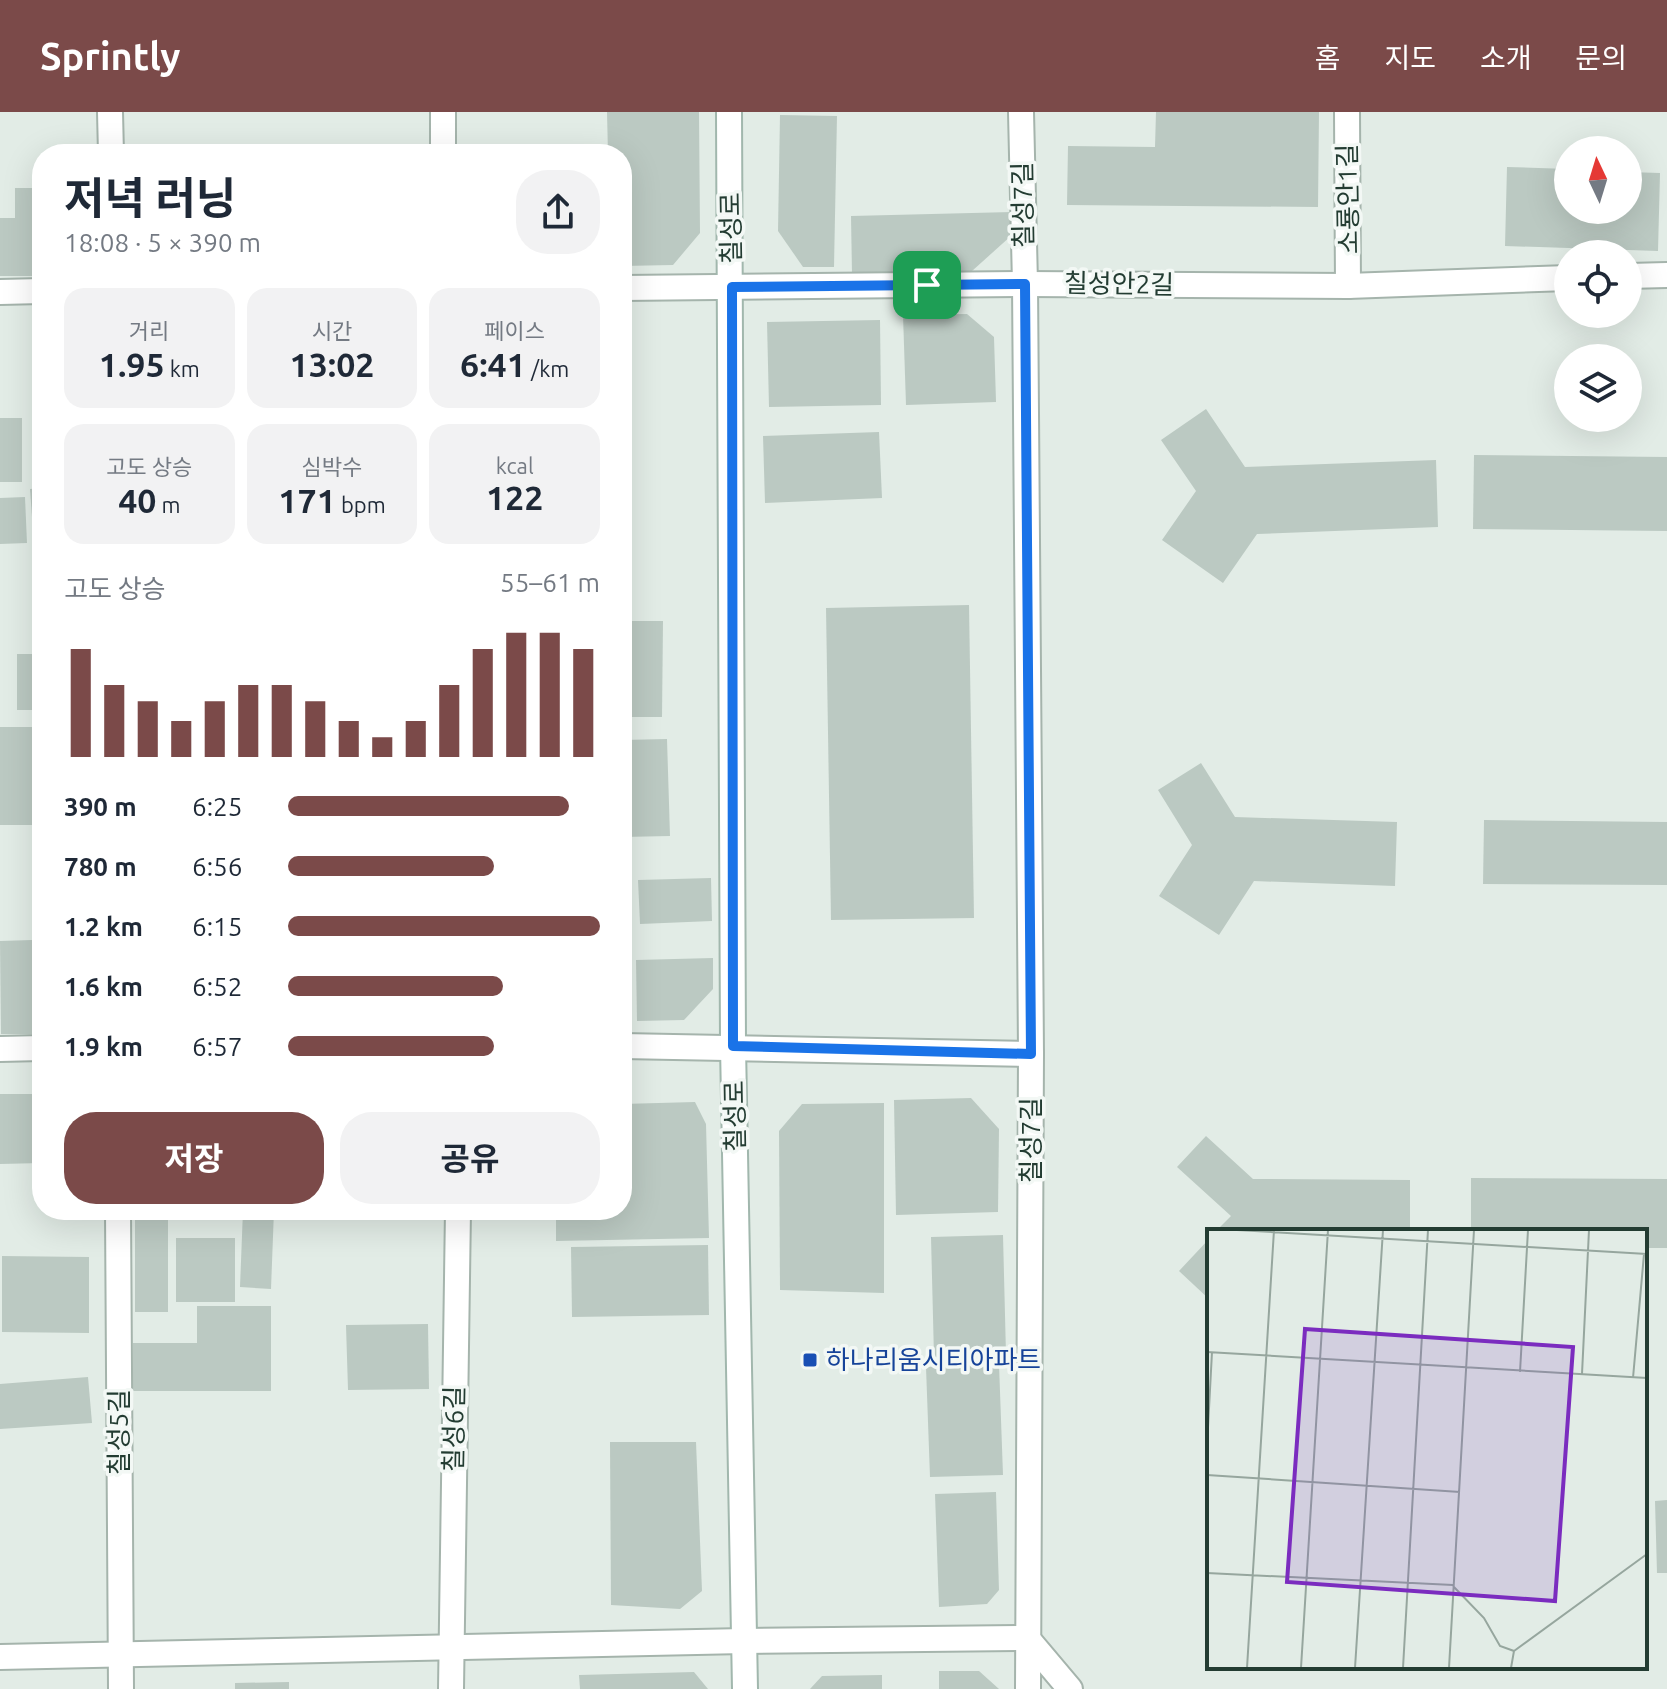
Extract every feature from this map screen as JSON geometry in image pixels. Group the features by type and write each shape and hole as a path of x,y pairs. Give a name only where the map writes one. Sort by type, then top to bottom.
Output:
{"street":[{"path":"110,112 111,144"},
{"path":"443,112 443,144"},
{"name":"칠성로","path":"729,112 733,1046 745,1689"},
{"name":"칠성7길","path":"1021,112 1031,1054 1028,1689"},
{"name":"소룡안1길","path":"1347,112 1348,286"},
{"path":"1642,276 1667,275"},
{"name":"칠성안2길","path":"632,288 1025,284 1348,286 1554,279"},
{"path":"0,292 32,291"},
{"path":"632,1046 1031,1054"},
{"path":"0,1049 32,1048"},
{"name":"칠성5길","path":"118,1220 121,1689"},
{"name":"칠성6길","path":"451,1689 458,1220"},
{"path":"0,1657 1027,1638 1070,1689"}],"building":[{"path":"607,112 699,112 700,233 673,265 632,266 632,144 608,144"},
{"path":"1156,112 1319,112 1318,207 1067,205 1068,146 1155,147"},
{"path":"780,115 837,116 834,267 803,267 778,231"},
{"path":"1507,167 1554,169 1554,224 1642,224 1642,172 1660,173 1658,251 1642,250 1642,240 1554,240 1554,248 1505,246"},
{"path":"15,188 32,188 32,276 0,276 0,218 15,218"},
{"path":"1012,212 1012,235 972,271 852,274 851,216"},
{"path":"967,314 994,337 996,402 906,405 903,315"},
{"path":"880,320 881,405 769,407 767,322"},
{"path":"1206,409 1245,467 1436,460 1438,527 1257,534 1223,583 1162,540 1196,491 1161,440"},
{"path":"0,418 22,418 22,482 0,482"},
{"path":"879,432 882,498 765,503 763,436"},
{"path":"1474,455 1667,457 1667,531 1473,529"},
{"path":"25,497 27,543 0,544 0,498"},
{"path":"969,605 974,918 831,920 826,608"},
{"path":"632,621 663,621 662,717 632,717"},
{"path":"17,654 32,654 32,710 17,710"},
{"path":"0,727 32,727 32,825 0,825"},
{"path":"667,739 670,836 632,837 632,740"},
{"path":"1201,763 1235,817 1397,822 1395,886 1254,881 1219,935 1159,896 1192,845 1158,790"},
{"path":"1484,820 1667,822 1667,885 1483,884"},
{"path":"711,878 712,921 640,924 638,880"},
{"path":"32,940 32,1034 1,1034 0,941"},
{"path":"713,958 713,989 684,1020 637,1021 636,960"},
{"path":"0,1094 32,1094 32,1163 0,1164"},
{"path":"971,1098 999,1129 998,1212 896,1215 894,1100"},
{"path":"695,1102 706,1124 709,1238 556,1241 556,1220 632,1220 632,1104"},
{"path":"884,1103 884,1293 780,1290 779,1131 802,1104"},
{"path":"1206,1136 1253,1179 1410,1180 1410,1229 1218,1229 1231,1216 1177,1167"},
{"path":"1471,1178 1667,1179 1667,1248 1647,1248 1647,1229 1471,1229"},
{"path":"135,1220 168,1220 168,1312 135,1312"},
{"path":"243,1220 274,1220 271,1289 240,1287"},
{"path":"1003,1235 1006,1355 934,1357 931,1237"},
{"path":"176,1238 235,1238 235,1302 176,1302"},
{"path":"1207,1241 1207,1297 1179,1271"},
{"path":"708,1245 709,1315 572,1317 571,1247"},
{"path":"2,1256 89,1257 89,1333 2,1332"},
{"path":"197,1306 271,1306 271,1391 133,1391 133,1343 197,1343"},
{"path":"428,1324 429,1389 348,1390 346,1325"},
{"path":"999,1364 1003,1475 930,1477 926,1367"},
{"path":"88,1377 92,1423 0,1429 0,1384"},
{"path":"610,1442 696,1442 702,1591 680,1609 611,1605"},
{"path":"996,1492 999,1590 987,1604 939,1607 935,1494"},
{"path":"1667,1500 1667,1573 1657,1573 1655,1501"},
{"path":"939,1671 979,1671 999,1689 939,1689"},
{"path":"694,1672 708,1689 580,1689 579,1675"},
{"path":"882,1675 882,1689 810,1689 822,1676"},
{"path":"289,1682 289,1689 235,1689 235,1683"}],"place":[{"name":"하나리움시티아파트","path":"810,1360"}],"route":[{"path":"1025,284 1031,1054 733,1046 732,287 927,285 1025,284"}]}
